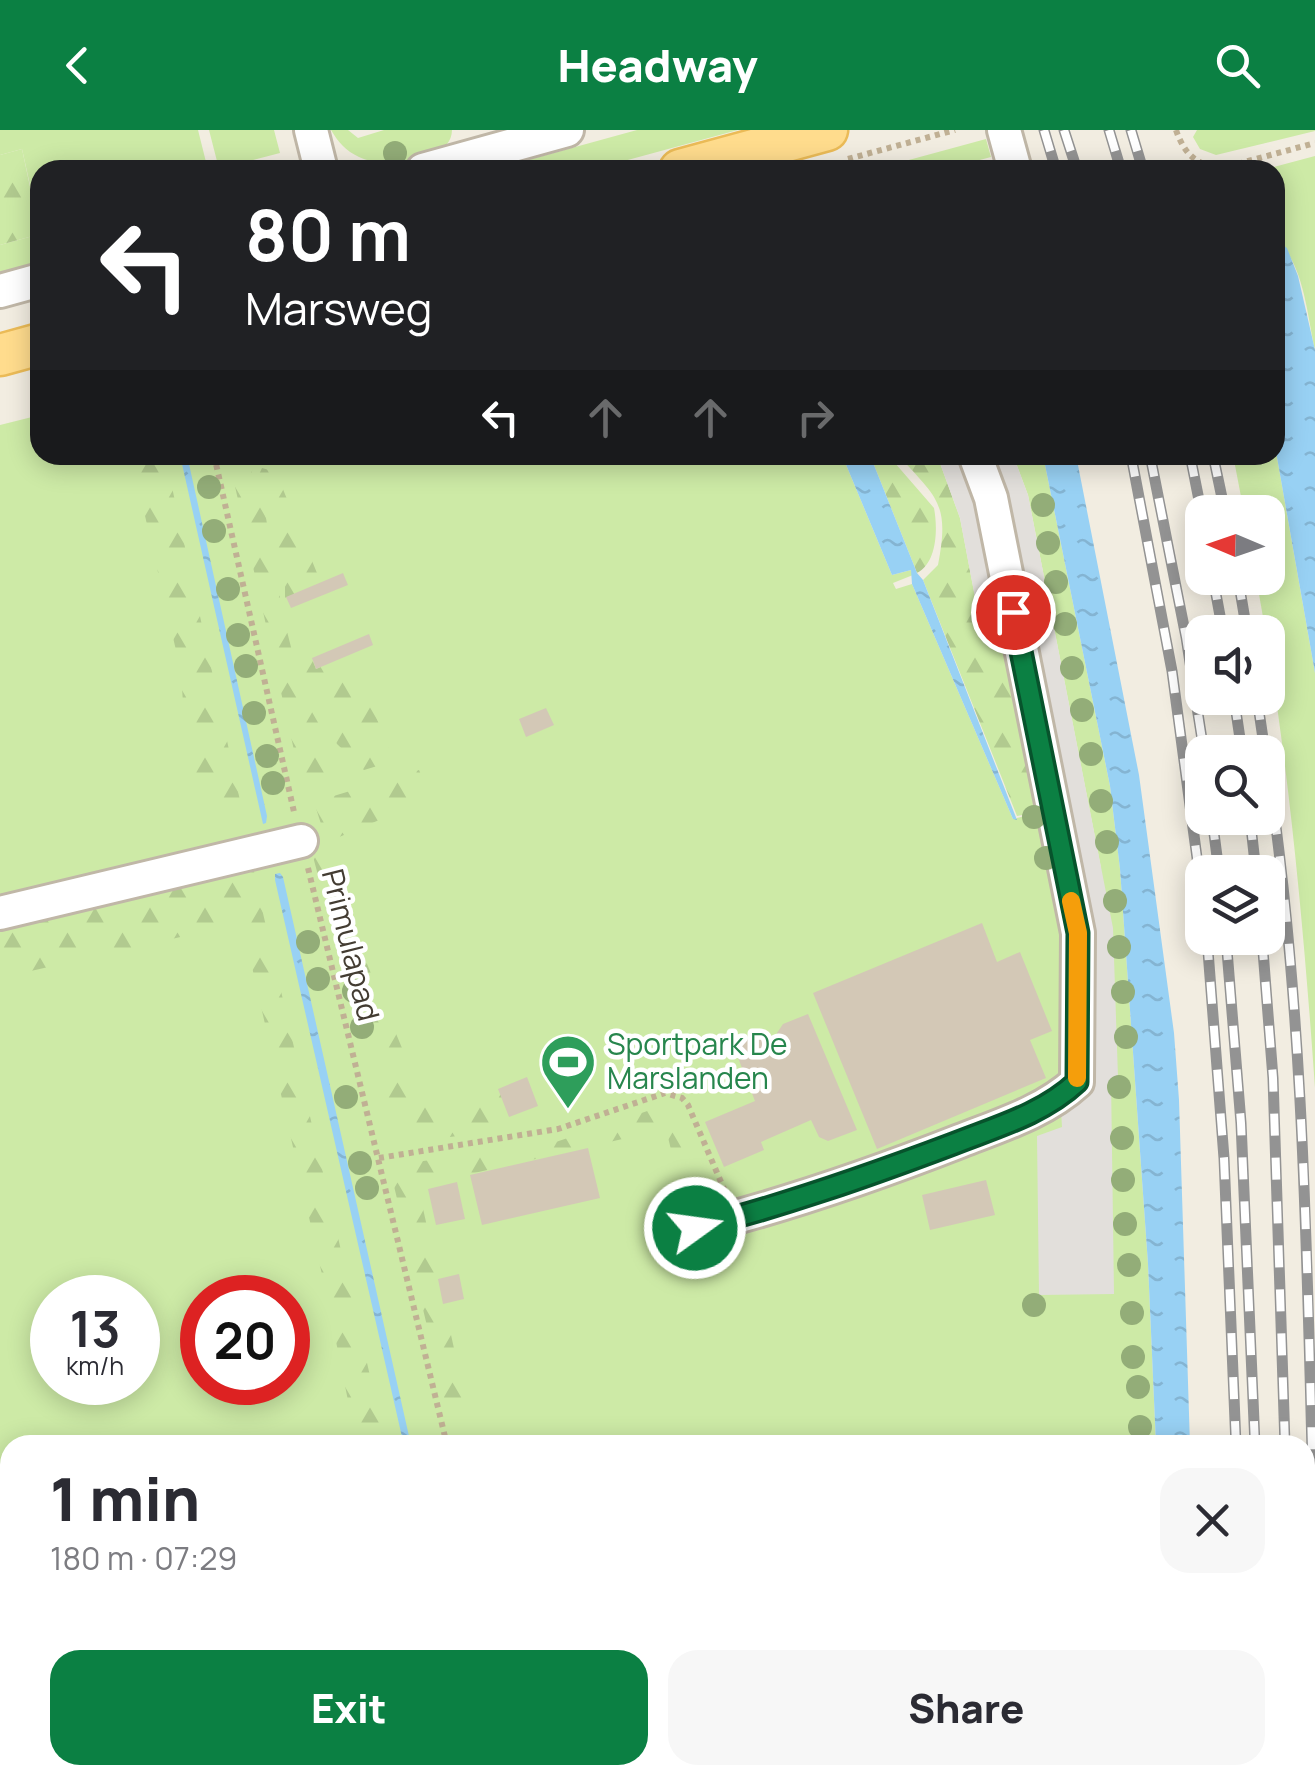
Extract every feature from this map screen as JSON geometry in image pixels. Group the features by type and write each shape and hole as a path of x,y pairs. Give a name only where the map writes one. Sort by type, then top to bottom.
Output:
{"main road":[{"path":"742,160 836,145"},
{"path":"0,355 30,347"}],"street":[{"path":"311,130 318,160"},
{"path":"459,160 567,130"},
{"path":"0,291 30,283"},
{"path":"695,1228 830,1190 1001,1125 1060,1098 1077,1082 1078,933 991,498 979,465"},
{"path":"0,913 301,841"}],"path":[{"path":"836,145 955,130"},
{"path":"1177,133 1196,160"},
{"path":"1252,160 1315,143"},
{"name":"Primulapad","path":"216,465 301,841 445,1435"},
{"path":"379,1158 558,1129 665,1093 682,1098 688,1105 736,1218"}],"green space":[{"path":"0,130 198,130 206,160 30,160 30,185 22,149 0,155"},
{"path":"209,130 274,130 280,153 253,160 217,160"},
{"path":"331,130 348,130 358,138 384,130 452,130 441,150 414,160 367,160 343,146"},
{"path":"637,130 738,130 628,160 528,160"},
{"path":"1197,130 1315,131 1216,155 1200,149 1193,137"},
{"path":"986,139 991,157 980,160 909,160"},
{"path":"22,149 30,187 30,237 0,245 0,155"},
{"path":"1315,156 1315,350 1298,275 1285,249 1285,164"},
{"path":"30,237 30,265 0,273 0,245"},
{"name":"Sportpark De Marslanden","path":"30,418 30,465 846,465 892,575 911,570 913,575 893,583 896,589 912,584 1013,819 1040,812 1101,868 1028,495 1017,465 1045,465 1110,786 1120,869 1148,1264 1156,1435 0,1435 0,425"},
{"path":"133,465 167,465 244,819 241,827 234,829 215,817 199,787 185,734 181,672"},
{"path":"230,465 253,465 251,479 266,518 271,547 280,564 280,604 304,698 332,747 357,772 309,787 305,776 300,777"},
{"path":"874,465 897,465 934,508 936,535 932,554 917,573"},
{"path":"907,465 941,465 960,518 983,639 1006,635 1040,812 1017,816 923,580 938,565 941,544 941,514 931,492"},
{"path":"1235,465 1278,465 1284,495 1241,495"},
{"path":"262,468 276,472 321,583 287,598 316,669 351,655 394,761 364,770 337,744 310,695 285,603 285,562 275,542 271,516 258,490"},
{"path":"1285,503 1315,673 1315,1088 1285,735 1281,735 1278,715 1285,715 1285,615 1262,615 1259,595 1285,595"},
{"path":"419,770 431,798 318,846 429,1113 497,1085 508,1114 491,1120 492,1130 441,1138 403,1133 393,1126 345,940 319,879 307,834 322,827 314,802"},
{"path":"254,871 384,1435 355,1435 242,923 0,978 0,931"},
{"path":"671,1103 683,1111 694,1140 681,1161 700,1218 688,1220 666,1129 418,1186 467,1407 447,1411 394,1186 401,1171 415,1162 544,1146"}],"shaded area":[{"path":"941,465 1017,465 1028,495 1113,928 1118,1077 1111,1079 1114,1294 1039,1295 1037,1136 1062,1127 1061,1110 1090,1080 1096,1079 1092,933 1032,630 983,640 960,518"}],"water":[{"path":"1285,246 1298,276 1315,350 1315,673 1278,465 1285,465"},
{"path":"182,465 189,465 267,816 263,824"},
{"path":"846,465 874,465 1017,820 1013,819 912,584 911,570 892,575"},
{"path":"1045,465 1078,465 1139,775 1174,1033 1190,1435 1156,1435 1148,1264 1120,869 1110,786"},
{"path":"275,874 283,877 409,1435 402,1435"}],"building":[{"path":"343,573 348,585 291,608 286,597"},
{"path":"369,634 373,645 316,669 312,658"},
{"path":"546,708 554,725 526,737 519,719"},
{"path":"982,923 997,962 1020,952 1052,1031 1030,1040 1046,1078 877,1149 813,993"},
{"path":"808,1014 857,1130 828,1141 819,1137 811,1120 761,1142 764,1150 724,1167 705,1122 755,1101 733,1045 762,1033 767,1045 777,1041 783,1024"},
{"path":"527,1077 538,1106 509,1117 498,1089"},
{"path":"588,1148 600,1198 482,1225 470,1175"},
{"path":"986,1180 995,1215 930,1230 922,1195"},
{"path":"457,1182 465,1219 436,1225 428,1189"},
{"path":"459,1274 464,1299 443,1304 438,1279"}],"railway":[{"path":"1044,130 1053,160"},
{"path":"1064,130 1074,160"},
{"path":"1109,130 1118,160"},
{"path":"1131,130 1140,160"},
{"path":"1133,465 1172,671 1197,855"},
{"path":"1152,465 1201,735"},
{"path":"1192,465 1198,495"},
{"path":"1215,465 1221,495"},
{"path":"1216,595 1220,615"},
{"path":"1241,595 1244,615"},
{"path":"1237,715 1239,735"},
{"path":"1260,715 1262,735"},
{"path":"1214,835 1217,855"},
{"path":"1252,835 1254,855"},
{"path":"1277,835 1298,1065 1312,1435"},
{"path":"1208,955 1224,1158 1236,1435"},
{"path":"1227,955 1241,1123 1255,1435"},
{"path":"1263,955 1273,1078 1285,1435"}],"slow traffic":[{"path":"1071,901 1078,933 1077,1078"}],"place":[{"name":"Sportpark De Marslanden","path":"568,1111"}],"route":[{"path":"695,1228 875,1174 1034,1112 1060,1098 1077,1082 1078,933 1013,612"}]}
